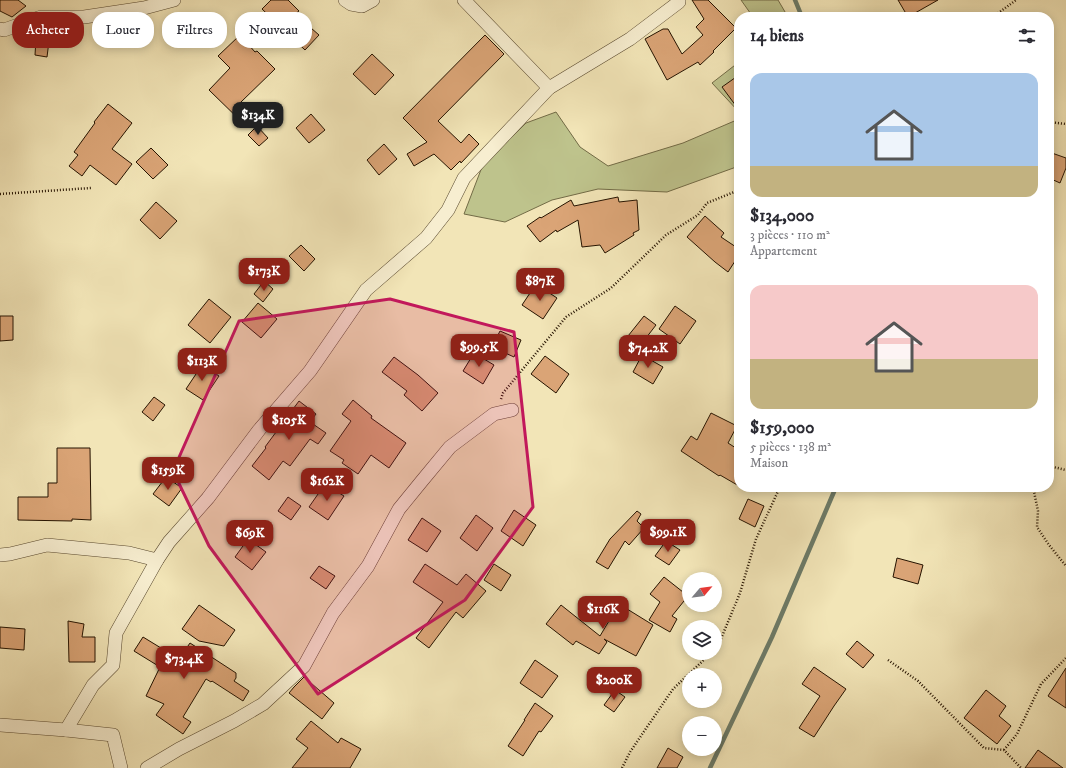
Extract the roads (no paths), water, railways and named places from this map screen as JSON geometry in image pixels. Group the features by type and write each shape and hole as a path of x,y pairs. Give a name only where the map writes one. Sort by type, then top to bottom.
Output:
{"street":[{"path":"0,29 4,30 41,17 84,18 144,8 174,0"},
{"path":"345,0 351,4 362,6 373,0"},
{"path":"464,0 549,88"},
{"path":"66,730 93,685 113,665 116,633 157,560 169,542 208,498 259,430 310,371 366,290 426,238 448,210 464,178 549,88 630,39 679,2 678,0"},
{"path":"147,768 264,704 304,666 333,613 368,566 399,509 450,447 494,414 512,410"},
{"path":"0,555 47,545 128,553 157,560"},
{"path":"0,725 113,735 121,768"}],"waterway":[{"path":"795,0 800,12"},
{"path":"710,768 772,637 834,492"}]}
